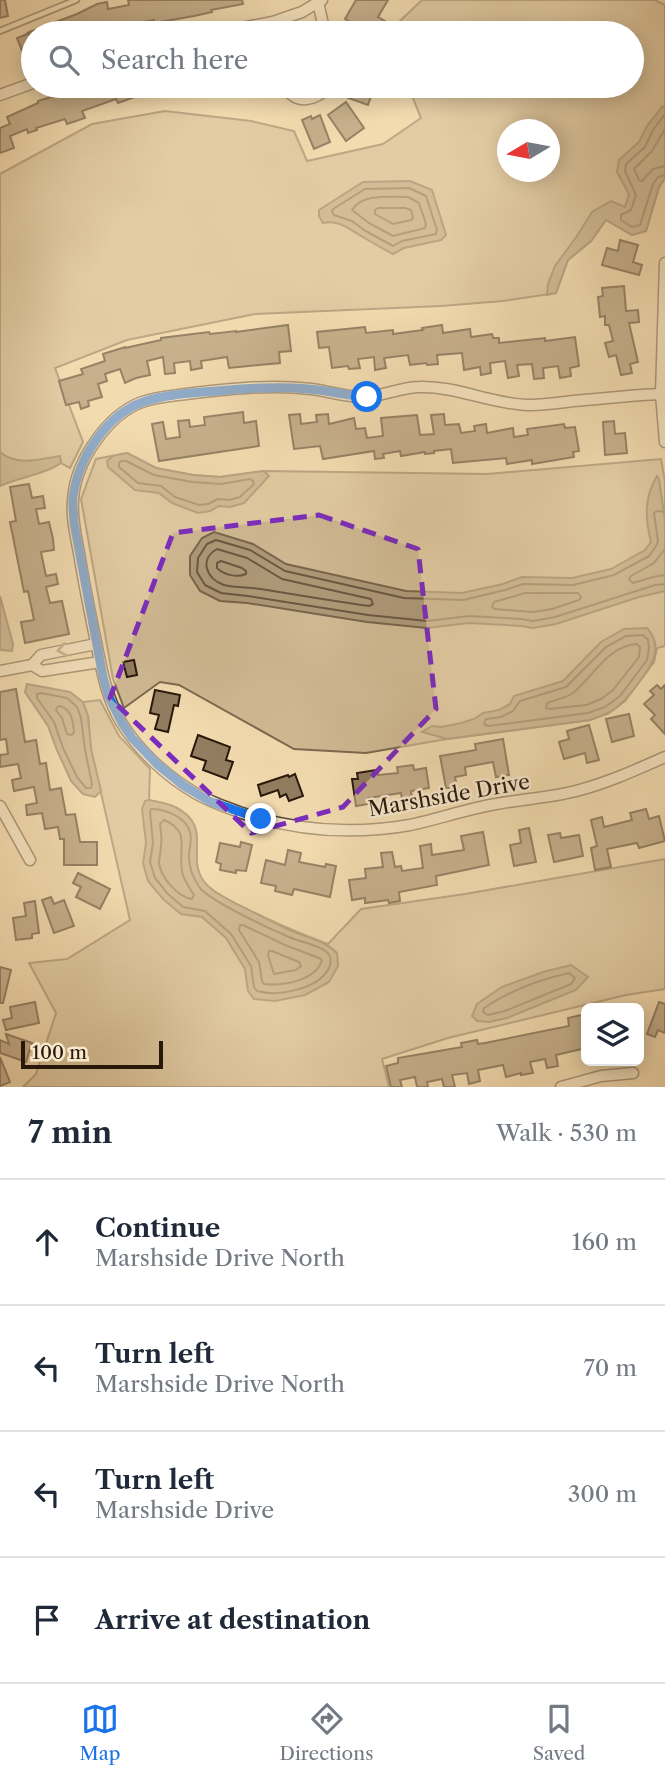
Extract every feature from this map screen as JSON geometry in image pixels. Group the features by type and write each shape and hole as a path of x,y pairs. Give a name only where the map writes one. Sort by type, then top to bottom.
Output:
{"street":[{"path":"276,21 302,12 320,1 324,21"},
{"path":"0,95 21,87"},
{"path":"0,102 11,91"},
{"path":"665,263 661,394 665,442"},
{"name":"Marshside Drive","path":"661,394 532,405 502,402 433,387 416,387 367,397 310,389 267,387 159,398 135,406 109,423 93,444 77,478 72,498 96,644 108,695 132,738 158,765 184,786 211,802 261,819 302,828 369,830 416,824 455,812 576,791 621,777 665,757"},
{"path":"0,671 32,665 41,655 96,644"},
{"path":"32,665 42,671 100,662"},
{"path":"0,806 30,860"},
{"path":"562,1087 601,1076 633,1073"}],"lane":[{"path":"23,21 76,0"},
{"path":"0,30 21,22"}],"highlighted area":[{"path":"319,515 418,549 436,709 343,807 251,833 110,698 173,533"}],"shaded area":[{"path":"422,0 655,0 665,5 665,178 659,187 646,231 632,235 606,220 591,241 568,260 556,293 441,306 255,314 127,340 55,368 83,442 70,468 61,463 60,457 28,462 7,458 0,466 0,174 92,124 165,111 251,121 294,131 307,161 383,144 421,118 413,98 644,98 644,21 400,21"},
{"path":"127,453 156,468 220,477 264,471 487,474 661,459 665,481 665,646 657,648 654,662 625,701 609,713 590,720 366,753 294,749 179,685 160,682 124,708 113,679 81,499 96,459"},
{"path":"100,700 119,736 150,769 149,800 172,806 187,815 194,824 197,834 197,865 207,886 235,903 328,944 361,909 665,859 665,989 581,1003 581,1006 448,1038 382,1059 389,1087 23,1087 36,1074 56,1013 29,963 67,959 130,920 83,702"}],"water":[{"path":"665,106 665,178 659,187 646,231 632,235 606,220 591,241 568,260 556,293 547,295 555,266 592,212 611,201 625,207 629,194 617,172 619,160 639,142 647,126"},
{"path":"410,181 432,190 446,235 441,240 404,248 393,254 344,226 323,223 319,216 319,210 363,182"},
{"path":"0,452 21,461 60,456 61,463 0,486"},
{"path":"127,453 156,468 193,475 220,477 264,471 269,476 244,503 230,507 219,506 198,513 172,503 159,493 135,490 108,467 107,461 113,456"},
{"path":"657,476 665,521 665,591 556,624 533,628 469,623 427,628 367,622 220,601 200,591 190,575 190,556 202,538 214,532 253,544 286,564 406,591 462,593 522,577 572,578 611,569 645,550 651,542 647,516 648,500"},
{"path":"0,596 13,644 12,651 0,650"},
{"path":"647,628 655,643 651,664 625,700 608,713 590,720 447,739 422,732 432,726 461,723 483,713 499,710 510,704 514,696 563,681 601,642 624,629"},
{"path":"27,684 70,692 83,702 88,716 91,749 101,791 95,797 83,794 71,781 48,726 25,692"},
{"path":"145,801 175,807 187,815 194,825 197,834 197,866 208,886 231,901 284,928 322,943 337,953 338,966 329,982 305,995 275,1001 254,999 248,991 245,969 226,938 202,917 181,914 163,899 148,881 143,863 146,843 142,809"},
{"path":"571,965 588,977 576,990 507,1018 489,1022 477,1021 472,1016 477,1004 502,987"}],"building":[{"path":"0,0 5,0 8,16 0,18"},
{"path":"128,0 242,0 243,4 165,21 59,21 97,4 107,2 108,9 129,5"},
{"path":"356,0 388,0 378,17 385,21 345,19"},
{"path":"48,98 132,98 118,103 116,99 82,111 85,118 67,124 65,119 28,133 27,129 10,136 14,148 0,153 0,128 10,124 7,117"},
{"path":"348,98 370,98 368,105"},
{"path":"346,102 364,128 346,141 328,115"},
{"path":"320,115 330,142 314,149 302,120"},
{"path":"620,240 638,245 633,262 642,265 639,275 602,265 607,248 618,251"},
{"path":"624,286 626,311 638,310 639,322 629,323 638,362 630,364 632,373 621,375 616,355 609,357 605,343 613,341 609,325 605,325 605,316 600,317 598,297 603,296 602,288"},
{"path":"288,325 291,351 279,352 280,363 229,368 227,357 201,361 202,368 191,370 190,361 174,363 175,373 165,374 163,357 147,361 150,375 125,383 120,369 105,374 107,381 98,384 102,397 88,401 89,406 81,409 79,402 66,405 59,381 83,374 81,369 105,361 103,354 161,338"},
{"path":"442,325 443,333 470,329 471,337 492,334 493,338 499,338 499,343 575,337 579,366 570,368 571,376 560,378 558,366 543,368 544,378 534,379 532,364 517,365 519,376 508,378 505,361 490,363 491,373 481,375 480,367 464,370 462,353 437,355 438,364 410,365 408,355 384,358 386,368 375,370 374,357 358,359 360,368 332,368 329,347 319,348 317,332 365,327 366,333 393,330 393,334"},
{"path":"243,412 244,423 256,421 259,446 159,461 152,424 163,422 166,439 180,437 178,421 189,420 190,427 205,425 204,417"},
{"path":"300,414 301,424 317,422 316,415 328,414 329,424 354,418 356,429 365,428 367,438 383,436 381,418 417,415 420,435 434,434 431,415 444,414 445,425 459,424 461,433 475,431 474,426 486,424 487,433 513,428 514,437 528,435 527,429 564,424 565,428 575,427 579,451 573,452 574,457 532,464 532,460 507,464 506,458 453,463 451,449 401,456 400,451 383,454 384,458 375,459 374,451 323,459 320,446 294,449 289,415"},
{"path":"614,421 615,434 625,433 627,453 605,455 603,422"},
{"path":"29,484 32,498 43,496 45,508 36,509 39,524 49,522 54,550 41,552 46,576 56,574 58,584 46,587 50,603 62,601 69,634 25,643 21,622 34,620 28,591 24,592 10,522 16,521 10,487"},
{"path":"134,660 137,675 127,677 123,662"},
{"path":"657,685 661,689 665,685 665,734 651,719 655,715 644,704 654,695 650,691"},
{"path":"16,689 25,742 36,740 40,764 46,763 50,790 61,788 66,815 75,814 80,842 97,842 97,865 64,865 64,839 60,839 58,827 45,829 42,813 27,815 26,805 37,803 34,787 14,791 12,780 21,778 18,764 0,767 0,755 8,754 6,739 0,740 0,692"},
{"path":"155,690 180,695 178,706 174,705 168,732 155,729 159,715 150,713"},
{"path":"629,714 634,736 612,742 606,719"},
{"path":"589,725 599,760 587,763 585,753 564,759 559,742 569,739 567,731"},
{"path":"198,735 230,747 226,760 233,762 227,779 203,770 206,761 191,756"},
{"path":"503,739 509,775 496,777 493,762 465,767 466,775 455,777 457,787 446,788 440,756 476,750 475,744"},
{"path":"413,765 414,770 426,768 429,788 411,791 412,798 402,799 401,793 368,798 368,804 356,806 352,779 358,779 357,773 377,770 378,775 398,773 397,767"},
{"path":"295,774 303,796 289,801 286,794 280,797 278,790 261,796 258,785"},
{"path":"646,809 649,819 659,816 665,841 639,848 637,843 607,849 611,867 595,870 591,848 597,846 591,820 602,817 604,827 632,820 630,813"},
{"path":"529,828 536,862 514,866 510,845 521,843 519,830"},
{"path":"483,832 489,865 436,876 437,885 399,892 400,901 365,903 365,898 352,900 349,880 366,878 365,869 383,867 381,853 392,852 395,867 401,866 402,871 423,868 420,846 431,844 432,855 464,850 461,836"},
{"path":"560,833 561,838 579,835 583,856 554,862 548,835"},
{"path":"241,842 252,845 246,871 236,870 236,873 220,870 221,864 216,862 220,843 240,847"},
{"path":"288,850 301,853 299,862 325,867 326,864 336,866 330,897 294,889 292,895 275,891 276,886 261,883 266,860 285,865"},
{"path":"78,873 110,889 100,909 76,897 81,887 73,883"},
{"path":"51,897 54,904 64,900 74,926 54,933 42,900"},
{"path":"35,901 39,933 32,934 32,938 16,940 13,918 26,916 24,903"},
{"path":"0,967 11,970 3,1003 0,1003"},
{"path":"35,1002 39,1023 6,1030 3,1020 12,1018 10,1007"},
{"path":"659,1002 665,1004 665,1033 658,1030 655,1037 647,1034"},
{"path":"581,1015 581,1049 556,1055 558,1066 547,1068 545,1059 530,1062 533,1073 506,1077 503,1065 478,1070 480,1081 469,1084 467,1073 452,1075 455,1087 444,1087 442,1079 427,1082 428,1087 417,1087 415,1077 400,1080 402,1087 391,1087 386,1066 398,1063 398,1058 462,1047 461,1043 477,1040 478,1044 485,1043 569,1026 568,1018"},
{"path":"6,1034 32,1043 26,1062 0,1053 0,1040 9,1044"},
{"path":"0,1057 10,1082 0,1086"}],"route":[{"path":"261,819 211,802 184,786 158,765 132,738 114,709 103,677 74,523 72,498 77,478 93,444 109,423 144,402 201,392 267,387 310,389 367,397"}]}
